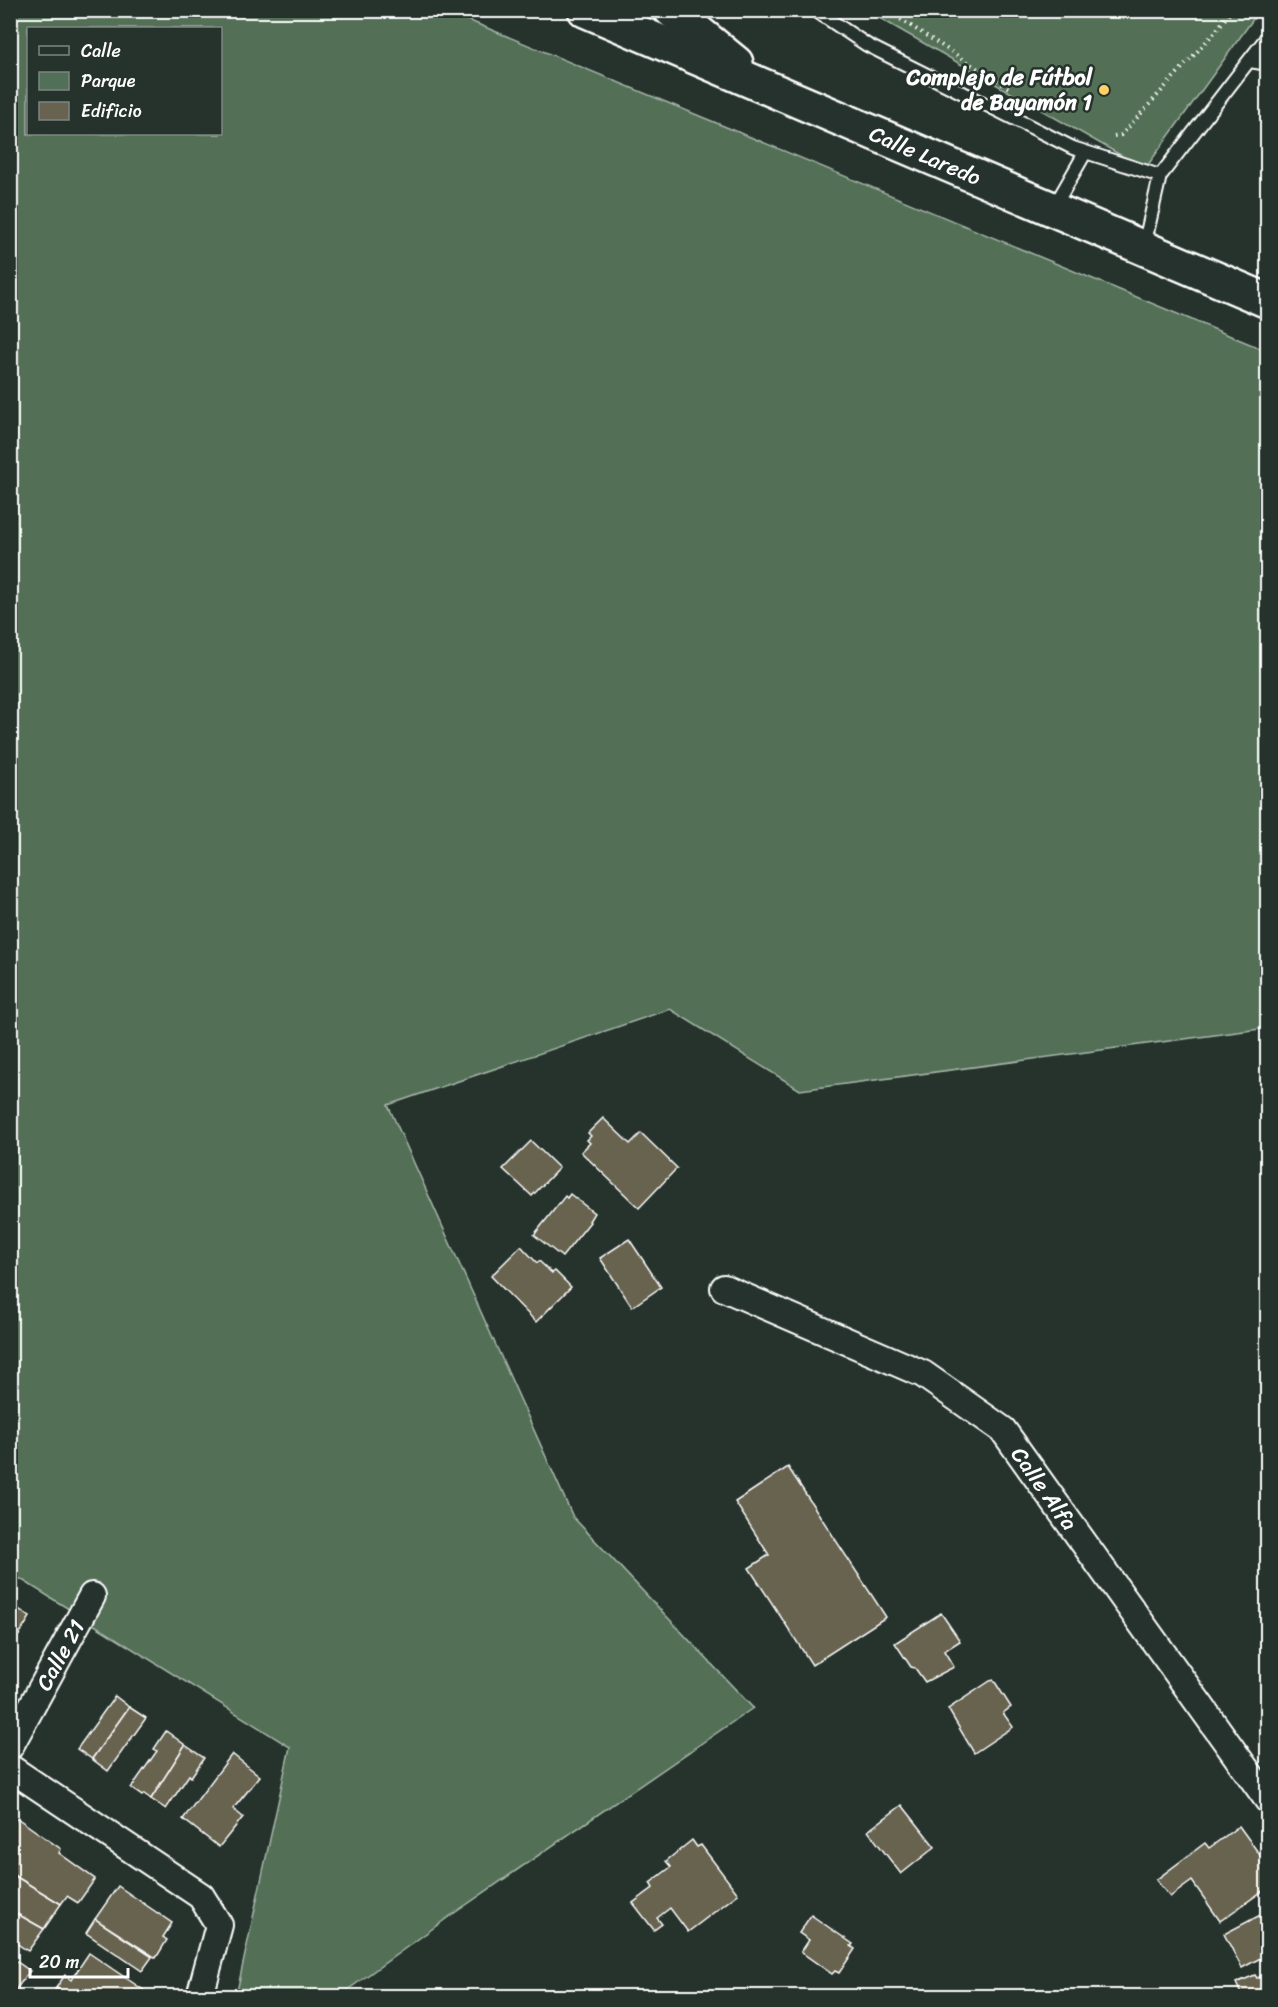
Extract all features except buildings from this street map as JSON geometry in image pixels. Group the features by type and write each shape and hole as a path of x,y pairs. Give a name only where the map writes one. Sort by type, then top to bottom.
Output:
{"main road":[{"name":"Calle Laredo","path":"585,10 1268,301"},
{"path":"671,10 766,87"}],"street":[{"name":"Calle Alfa","path":"724,1288 923,1374 1003,1430 1268,1800"},
{"name":"Calle 21","path":"10,1746 92,1596"},
{"path":"10,1768 201,1896 219,1925 200,1996"}],"lane":[{"path":"815,10 867,45 1085,153 1160,176"},
{"path":"1143,248 1160,176 1268,36"},
{"path":"1250,62 1268,64"},
{"path":"1053,209 1085,153"}],"path":[{"path":"885,10 922,31 956,56 1015,92"},
{"path":"1108,138 1121,135 1214,33 1232,10"}],"green space":[{"path":"10,11 446,11 1267,351 1267,1028 800,1090 670,1009 388,1105 573,1517 753,1708 450,1916 339,1996 236,1996 290,1747 11,1573"},
{"name":"Complejo de Fútbol de Bayamón 1","path":"867,11 1259,11 1145,169"}],"place":[{"name":"Complejo de Fútbol de Bayamón 1","path":"1104,90"}]}
